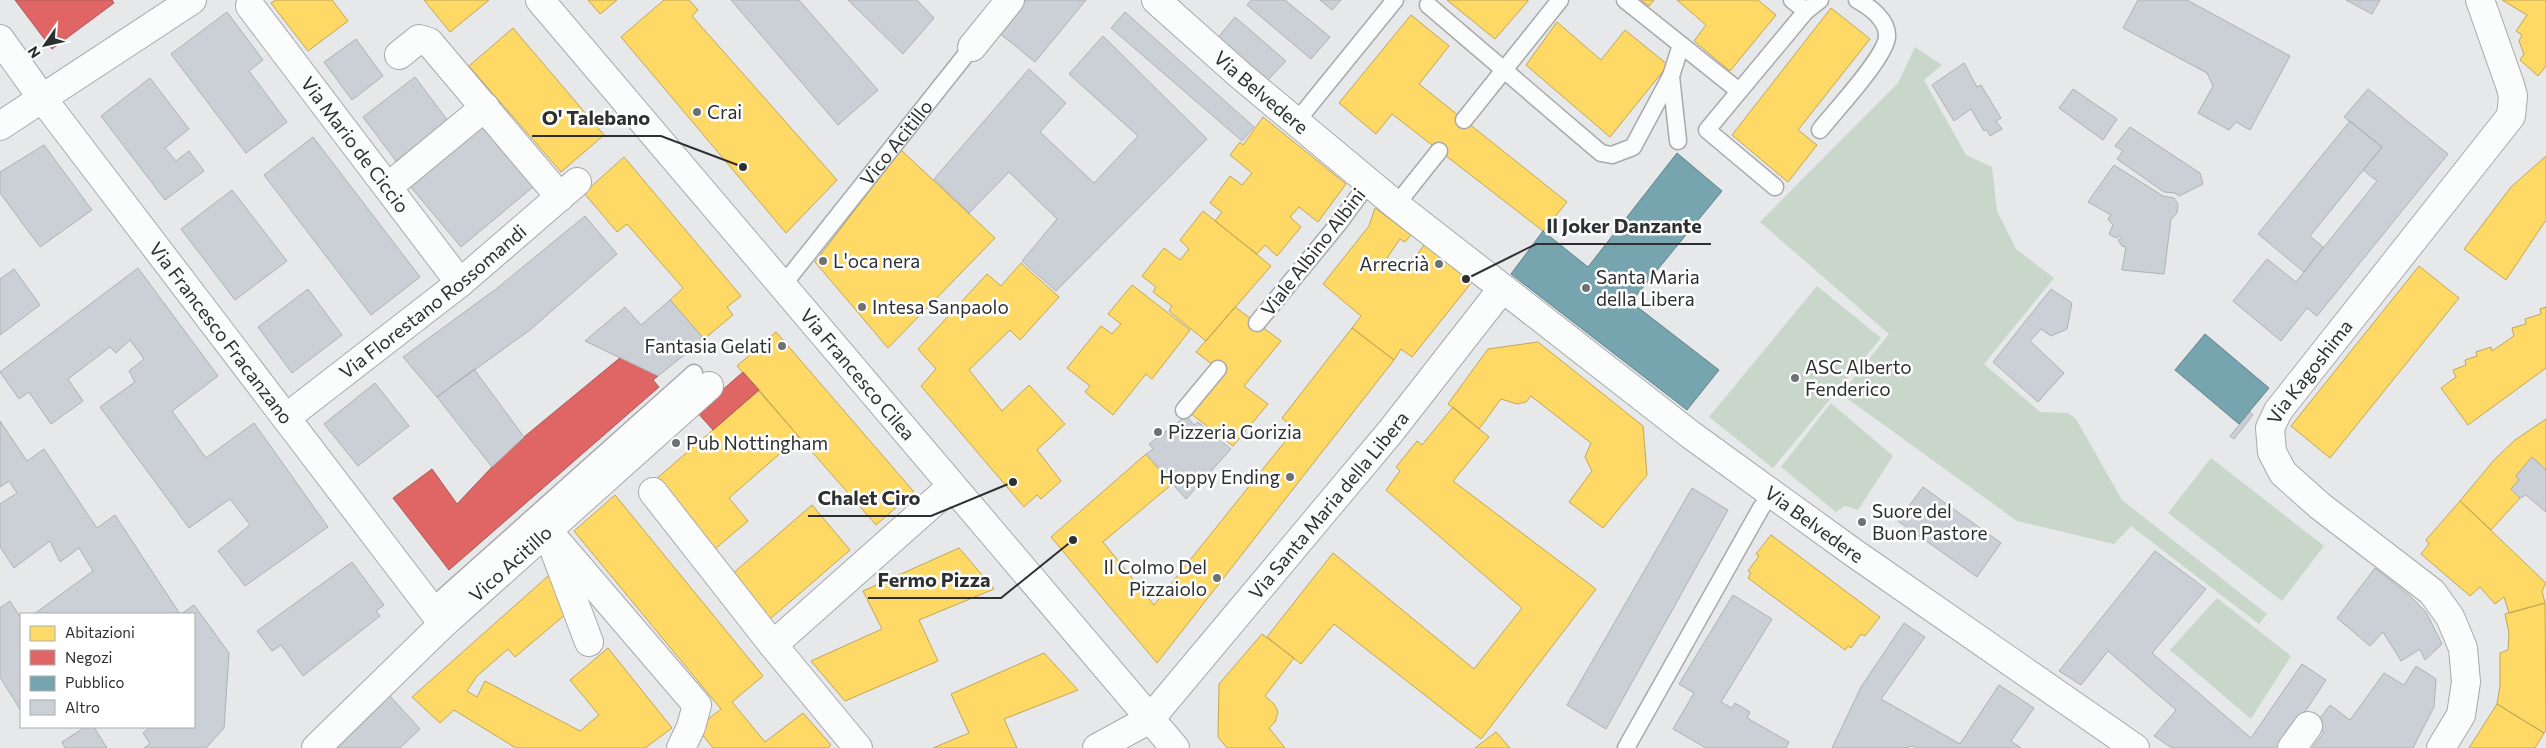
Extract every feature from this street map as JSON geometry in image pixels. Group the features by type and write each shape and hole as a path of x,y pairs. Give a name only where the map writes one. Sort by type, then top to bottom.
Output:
{"street":[{"path":"0,126 192,0"},
{"name":"Via Francesco Cilea","path":"540,0 1175,748"},
{"name":"Vico Acitillo","path":"972,46 1010,0"},
{"name":"Via Belvedere","path":"1156,0 1240,76 1368,182 1502,290 1691,435 1854,553 2135,748"},
{"name":"Via Kagoshima","path":"2441,748 2461,715 2466,682 2463,648 2450,617 2432,592 2320,506 2283,473 2272,452 2270,428 2278,412 2511,116 2513,96 2480,0"},
{"name":"Via Mario de Ciccio","path":"250,6 460,283"},
{"name":"Via Francesco Fracanzano","path":"0,39 42,98 437,616"},
{"path":"388,187 485,107 429,42 419,39 399,55"},
{"name":"Via Florestano Rossomandi","path":"286,417 460,283 568,189 485,107"},
{"name":"Via Santa Maria della Libera","path":"1150,719 1391,431 1502,290"},
{"name":"Vico Acitillo","path":"316,748 437,616 548,531 701,379"},
{"path":"773,645 952,486"},
{"path":"653,492 773,645 858,748"},
{"path":"548,531 589,642"},
{"path":"548,531 697,705 691,727 681,748"},
{"path":"1097,748 1150,719"},
{"path":"2292,748 2308,726"}],"lane":[{"path":"1296,122 1395,0"},
{"path":"1464,120 1560,0"},
{"path":"1625,0 1739,91"},
{"path":"1792,0 1806,11"},
{"path":"1775,187 1707,130 1806,11 1820,0"},
{"path":"1820,130 1882,52 1887,36 1880,17 1857,0"},
{"path":"1428,5 1602,153 1612,155 1633,147 1671,76 1681,45"},
{"name":"Vico Acitillo","path":"782,285 972,46"},
{"path":"1671,76 1678,141"},
{"path":"1396,204 1439,151"},
{"name":"Viale Albino Albini","path":"1257,323 1339,224 1368,182"},
{"path":"1184,410 1218,369"},
{"path":"437,616 701,379"},
{"path":"1626,748 1761,508 1772,494"}],"green space":[{"path":"1915,47 1942,65 1924,80 1966,155 1992,167 1997,211 2016,249 2054,278 1984,364 2040,412 2068,413 2076,419 2122,500 2267,614 2259,624 2131,526 2114,544 2017,521 1841,394 1889,334 1760,222 1898,83"},
{"name":"ASC Alberto Fenderico","path":"1817,286 1881,338 1773,468 1709,417"},
{"path":"1831,403 1893,456 1858,510 1845,506 1836,512 1781,467"},
{"path":"2211,458 2324,546 2282,601 2168,513"},
{"path":"2217,598 2291,656 2251,719 2170,650"}],"building: Abitazioni":[{"path":"276,0 332,0 348,21 308,51 271,3"},
{"path":"424,0 489,0 450,32"},
{"path":"588,0 617,0 600,14"},
{"path":"664,0 689,0 698,10 692,16 837,180 786,233 621,37"},
{"path":"1447,0 1528,0 1528,1 1495,39"},
{"path":"1641,0 1654,0 1649,6"},
{"path":"1677,0 1758,0 1776,15 1730,71 1694,41 1706,25"},
{"path":"2502,0 2546,0 2546,66 2538,76 2520,60 2524,54 2519,41 2522,35 2516,31 2527,15"},
{"path":"1831,8 1870,39 1798,130 1817,145 1788,182 1732,135"},
{"path":"1411,15 1449,46 1419,84 1567,202 1543,231 1392,114 1376,134 1339,103"},
{"path":"1557,22 1601,60 1625,30 1668,65 1610,137 1526,65"},
{"path":"513,28 604,135 561,172 469,66"},
{"path":"1263,117 1346,184 1318,222 1299,207 1290,217 1301,227 1277,256 1265,245 1257,254 1215,221 1222,212 1210,203 1230,176 1242,185 1252,173 1230,155 1240,142 1243,145"},
{"path":"901,150 995,238 888,348 815,262"},
{"path":"2546,156 2546,220 2506,280 2464,249 2511,187"},
{"path":"624,157 741,296 727,307 733,315 704,339 670,300 683,288 627,224 617,232 584,193"},
{"path":"1375,208 1411,235 1405,242 1400,239 1387,258 1405,272 1424,245 1472,282 1412,357 1401,349 1394,360 1352,328 1361,316 1323,284 1369,226"},
{"path":"1203,211 1271,266 1206,341 1169,311 1172,306 1153,292 1156,287 1142,276 1164,248 1180,260 1189,249 1180,240"},
{"path":"1021,263 1059,297 1020,340 1010,330 969,370 1002,411 1029,385 1065,424 1037,450 1061,481 1041,499 1037,495 1024,507 921,386 936,369 918,349 987,274 1001,286"},
{"path":"2419,266 2459,298 2330,458 2291,426"},
{"path":"1132,285 1190,330 1152,379 1146,374 1113,415 1085,392 1090,386 1067,368 1101,326 1112,334 1121,324 1108,314"},
{"path":"1235,307 1281,341 1244,386 1268,404 1233,446 1190,413 1224,373 1196,352"},
{"path":"2546,307 2546,368 2468,425 2441,388 2456,377 2453,370 2466,365 2465,360 2477,356 2476,352 2491,347 2492,351 2514,336 2512,328 2526,324 2525,319 2541,314 2540,309"},
{"path":"1352,328 1394,360 1157,663 1051,537 1146,454 1172,484 1103,542 1154,605 1295,429 1282,418"},
{"path":"776,332 914,492 876,525 737,366"},
{"path":"1538,342 1643,426 1647,475 1603,528 1569,502 1592,471 1585,457 1591,443 1531,396 1526,402 1517,404 1501,399 1479,429 1448,404 1488,349"},
{"path":"759,390 799,437 729,498 748,521 715,549 655,480"},
{"path":"1453,407 1489,437 1453,481 1596,589 1481,739 1334,624 1301,664 1267,637 1333,553 1474,669 1522,608 1386,490 1400,471 1396,467 1417,441 1422,445"},
{"path":"2546,419 2546,470 2532,457 2516,476 2519,480 2511,489 2520,498 2491,530 2460,501 2494,460 2515,440"},
{"path":"615,495 763,676 732,702 765,742 803,713 831,745 828,748 713,748 697,728 721,709 574,531"},
{"path":"2460,501 2546,583 2542,591 2545,603 2509,613 2504,597 2495,604 2480,587 2470,596 2421,554 2429,544 2426,540"},
{"path":"812,505 850,550 770,619 731,575"},
{"path":"1771,535 1880,617 1865,636 1861,634 1851,648 1848,646 1845,650 1748,578 1751,573 1748,571 1759,556 1756,554"},
{"path":"959,548 994,589 919,620 938,661 845,701 811,661 882,629 863,591"},
{"path":"556,569 567,613 515,657 508,649 477,676 467,691 477,697 485,681 580,731 599,715 570,680 608,648 672,728 645,748 516,748 454,710 440,723 412,697"},
{"path":"2545,603 2546,730 2544,733 2497,704 2500,686 2500,653 2508,650 2509,633 2505,614"},
{"path":"1262,634 1294,658 1265,696 1274,704 1278,712 1275,722 1269,728 1285,748 1227,748 1218,737 1219,684"},
{"path":"1044,653 1078,690 1004,719 1017,748 933,748 969,733 951,694"},
{"path":"2497,704 2544,733 2535,748 2469,748"},
{"path":"1496,732 1510,748 1475,748"}],"building: Negozi":[{"path":"15,0 112,0 114,3 52,49"},
{"path":"621,357 658,376 653,380 659,387 449,570 393,498 432,469 457,504 524,437"},
{"path":"743,372 759,390 713,430 697,412"}],"building: Pubblico":[{"name":"Santa Maria della Libera","path":"1677,153 1722,191 1631,302 1719,370 1687,410 1511,274 1543,231 1588,267"},
{"path":"2205,334 2269,388 2239,424 2175,370"}],"building: Altro":[{"path":"731,0 799,0 878,90 838,125"},
{"path":"848,0 917,0 934,18 903,54"},
{"path":"1015,0 1086,0 1035,62 993,28"},
{"path":"1251,0 1285,0 1330,37 1311,59 1247,5"},
{"path":"1320,0 1341,0 1332,10"},
{"path":"2138,0 2187,0 2290,56 2250,130 2236,122 2229,130 2198,113 2213,86 2207,73 2123,28"},
{"path":"2346,0 2380,0 2372,14"},
{"path":"227,12 263,60 249,71 287,122 246,153 171,54"},
{"path":"1125,12 1254,127 1242,141 1111,28"},
{"path":"1235,17 1286,61 1265,83 1216,40"},
{"path":"1103,36 1207,139 1056,291 1022,261 1057,219 1009,172 969,213 934,179 1029,69 1066,103 1040,132 1094,183 1138,136 1069,74"},
{"path":"356,39 383,76 352,100 324,62"},
{"path":"1964,63 1977,87 1981,85 2001,118 1996,121 2002,129 1990,136 1987,130 1984,131 1971,109 1954,121 1932,85"},
{"path":"415,77 448,121 396,161 363,117"},
{"path":"150,78 189,129 165,148 176,161 189,151 204,171 165,200 101,116"},
{"path":"2073,89 2117,119 2103,140 2059,108"},
{"path":"2368,89 2448,154 2317,316 2307,308 2281,341 2233,301 2267,259 2296,282 2377,181 2363,170 2382,147 2344,117"},
{"path":"2350,121 2382,147 2310,236 2323,247 2304,272 2258,234"},
{"path":"484,124 539,182 461,247 410,186"},
{"path":"2130,127 2200,173 2203,184 2179,196 2175,193 2164,192 2117,159 2123,151 2115,146"},
{"path":"313,137 420,277 371,315 264,175"},
{"path":"44,145 92,210 40,247 0,193 0,172"},
{"path":"2114,165 2163,196 2174,198 2178,204 2177,213 2171,219 2164,274 2122,270 2126,247 2122,246 2118,240 2122,238 2120,236 2116,238 2109,234 2113,225 2108,219 2111,215 2088,202"},
{"path":"232,190 287,261 235,300 181,229"},
{"path":"585,216 617,254 530,330 437,397 403,357 496,289"},
{"path":"138,268 218,376 172,411 206,458 254,423 328,527 245,586 218,551 250,525 230,499 189,528 100,407 135,382 129,371 144,359 130,340 116,353 110,347 68,379 83,401 51,424 29,392 19,399 0,372"},
{"path":"14,269 40,305 0,335 0,279"},
{"path":"308,289 342,335 292,373 258,327"},
{"path":"2051,289 2072,303 2067,329 2051,336 2041,329 2030,341 2064,373 2038,402 1993,362"},
{"path":"670,300 704,339 658,376 585,341 625,307 641,325"},
{"path":"474,369 524,437 492,467 437,397"},
{"path":"375,383 409,426 358,466 324,424"},
{"path":"2250,412 2253,415 2234,439 2230,436"},
{"path":"1186,416 1194,425 1198,422 1231,449 1186,499 1146,454 1153,449 1149,444"},
{"path":"0,421 27,461 44,449 97,528 115,515 179,613 35,613 93,571 79,548 60,562 50,541 14,568 0,547 0,504 17,493 9,481 0,487"},
{"path":"2532,457 2546,470 2546,512 2526,495 2520,498 2511,489 2519,480 2516,476"},
{"path":"1923,487 2001,543 1977,577 1898,521"},
{"path":"1692,488 1728,510 1606,729 1567,705"},
{"path":"2155,551 2206,589 2152,653 2251,738 2302,664 2326,680 2281,748 2172,748 2154,736 2176,710 2108,651 2081,685 2059,671"},
{"path":"352,562 384,605 376,611 380,616 303,676 281,645 272,651 257,631"},
{"path":"2375,568 2409,595 2426,612 2442,644 2425,660 2420,649 2401,661 2383,632 2370,646 2337,618"},
{"path":"1733,595 1772,619 1721,702 1732,708 1735,703 1750,712 1747,718 1789,742 1786,748 1706,748 1673,729 1694,693 1679,684"},
{"path":"10,601 20,616 20,709 0,677 0,608"},
{"path":"194,605 229,653 224,728 206,748 144,748 150,744 143,733 149,728 195,728 195,613 182,613"},
{"path":"1904,623 1925,637 1881,699 1960,744 1999,685 2034,708 2011,741 2021,748 1916,748 1913,746 1904,748 1832,748 1861,687"},
{"path":"2416,666 2436,679 2434,707 2413,748 2312,748 2324,732 2315,725 2330,705 2350,720 2384,673 2404,685"},
{"path":"390,696 420,729 400,748 337,748"},
{"path":"83,728 95,728 107,748 65,748 62,742"}],"place":[{"name":"Crai","path":"697,112"},
{"name":"O' Talebano","path":"743,167"},
{"name":"L'oca nera","path":"823,261"},
{"name":"Arrecrià","path":"1439,264"},
{"name":"Il Joker Danzante","path":"1466,279"},
{"name":"Santa Maria della Libera","path":"1586,288"},
{"name":"Intesa Sanpaolo","path":"862,307"},
{"name":"Fantasia Gelati","path":"782,346"},
{"name":"ASC Alberto Fenderico","path":"1795,378"},
{"name":"Pizzeria Gorizia","path":"1158,432"},
{"name":"Pub Nottingham","path":"676,443"},
{"name":"Hoppy Ending","path":"1290,477"},
{"name":"Chalet Ciro","path":"1013,482"},
{"name":"Suore del Buon Pastore","path":"1862,522"},
{"name":"Fermo Pizza","path":"1073,540"},
{"name":"Il Colmo Del Pizzaiolo","path":"1217,578"}]}
